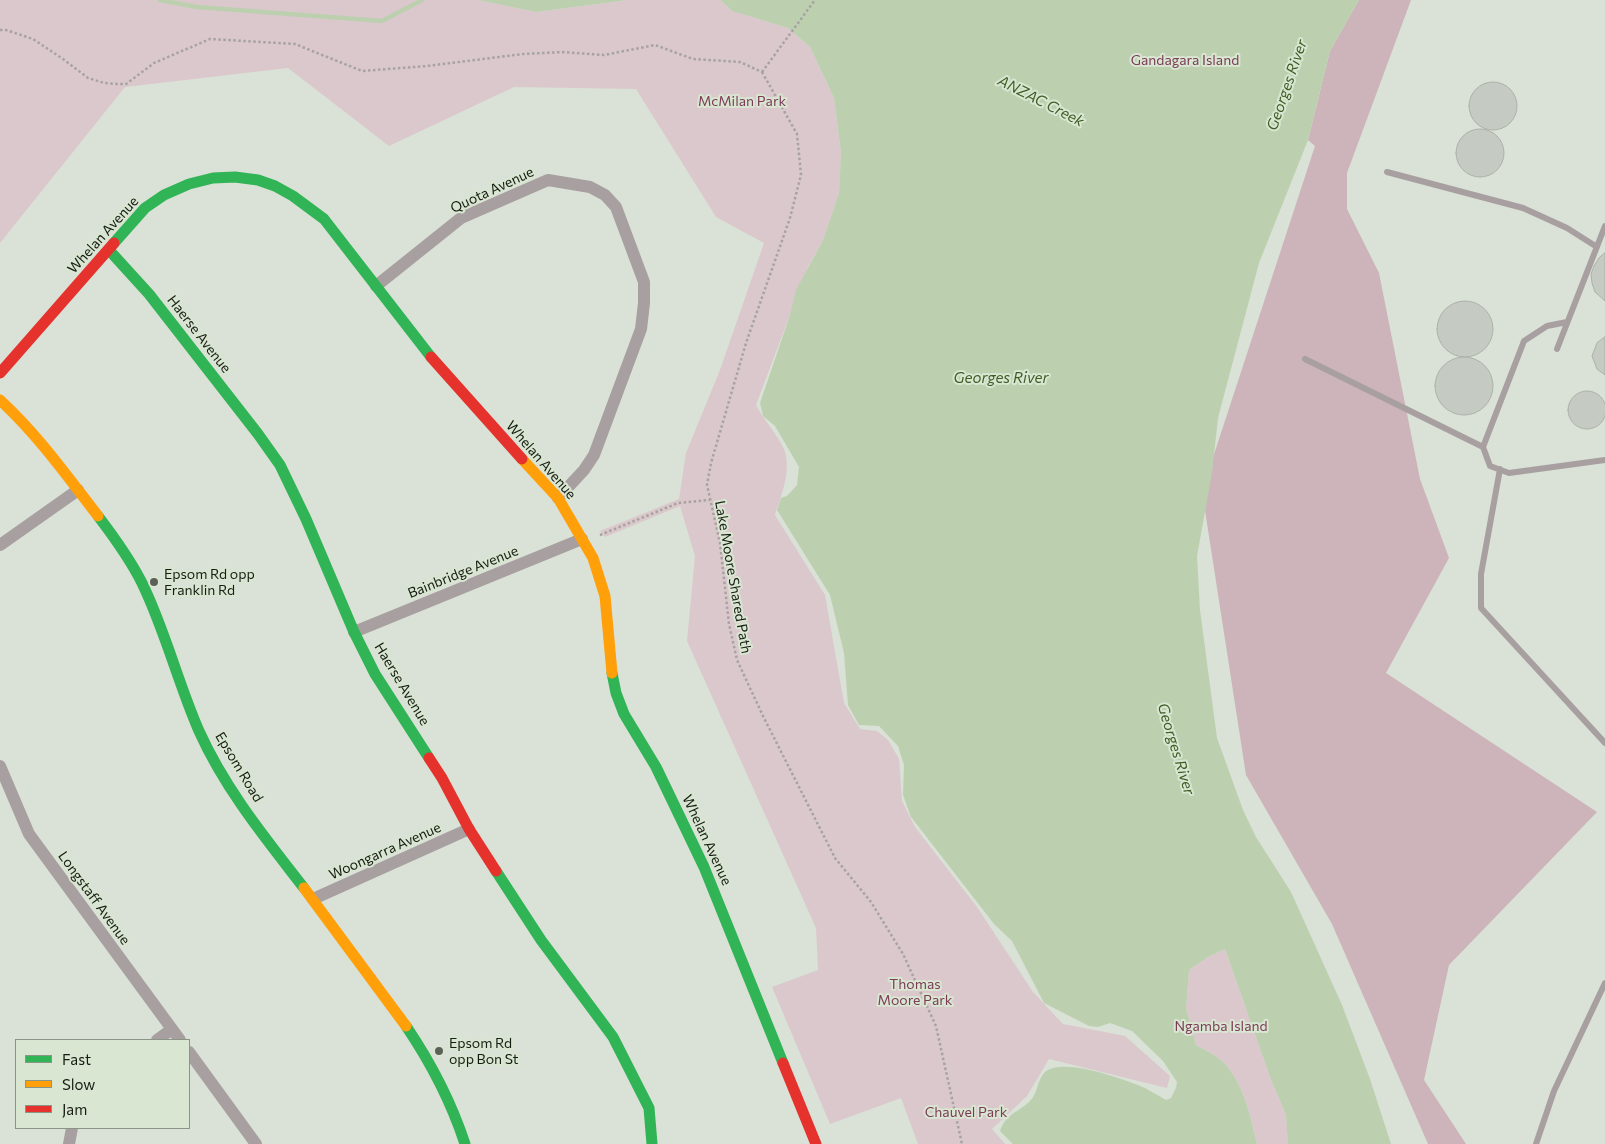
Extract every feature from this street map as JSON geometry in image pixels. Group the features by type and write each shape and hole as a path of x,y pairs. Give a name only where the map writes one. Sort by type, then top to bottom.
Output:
{"street":[{"name":"Whelan Avenue","path":"0,373 146,208 164,195 189,184 212,178 258,180 275,186 309,207 324,220 439,368 558,498 582,539 596,566 604,588 609,621 612,678 621,707 631,729 649,756 667,790 720,904 816,1144"},
{"name":"Quota Avenue","path":"376,286 461,218 548,180 590,187 605,195 616,207 644,282 641,330 594,455 584,470 558,498"},
{"name":"Haerse Avenue","path":"109,250 149,294 280,465 306,519 354,632 376,674 442,778 470,829 541,940 613,1037 648,1108 652,1144"},
{"name":"Epsom Road","path":"0,400 24,424 78,490 121,548 140,579 206,744 221,772 265,836 313,899 418,1045 451,1105 465,1144"},
{"path":"0,545 78,490"},
{"name":"Bainbridge Avenue","path":"354,632 582,539"},
{"name":"Longstaff Avenue","path":"0,766 29,834 179,1039"},
{"name":"Woongarra Avenue","path":"313,899 470,829"},
{"path":"158,1039 172,1029"},
{"path":"190,1053 256,1144"},
{"path":"69,1144 72,1129"}],"lane":[{"path":"1387,172 1523,208 1568,228 1596,247"},
{"path":"1557,349 1605,226"},
{"path":"1567,322 1547,326 1524,342 1483,447 1490,466 1509,473 1605,460"},
{"path":"1305,359 1483,447"},
{"path":"1500,469 1481,574 1481,608 1605,743"},
{"path":"1536,1144 1554,1091 1605,984"}],"path":[{"path":"0,30 6,30 33,40 88,78 104,83 117,84 126,84 154,63 210,39 295,44 362,71 427,66 523,54 562,52 604,55 655,45 693,59 740,62 762,72 816,0"},
{"name":"Lake Moore Shared Path","path":"762,72 797,134 801,175 790,218 746,343 711,463 707,485 720,543 729,624 737,660 767,724 835,858 871,902 903,954 936,1026 962,1144"},
{"path":"600,535 678,503 710,500"}],"green space":[{"path":"0,0 478,0 536,12 628,0 720,0 732,11 788,28 810,47 834,98 841,152 839,193 823,240 808,267 756,405 783,447 786,455 785,481 775,515 825,595 844,703 860,729 877,731 888,740 899,759 902,801 915,827 977,907 1033,992 1063,1024 1125,1036 1170,1076 1167,1088 1049,1059 1027,1096 992,1129 1005,1144 918,1144 901,1098 830,1124 772,987 818,970 816,928 687,641 695,556 680,506 605,537 600,531 679,499 686,453 720,370 764,243 716,217 636,89 514,87 389,146 288,68 125,87 0,243"},
{"name":"Ngamba Island","path":"1225,949 1270,1077 1286,1115 1288,1144 1257,1144 1245,1100 1230,1070 1220,1059 1196,1045 1186,1008 1189,970 1208,957"}],"shaded area":[{"path":"1359,0 1411,0 1347,173 1347,209 1379,273 1420,479 1449,558 1386,673 1597,812 1449,965 1424,1080 1466,1144 1428,1144 1332,924 1246,775 1202,491 1315,146 1308,140 1330,51"}],"water":[{"path":"478,0 628,0 536,12"},
{"name":"Georges River","path":"720,0 1359,0 1330,51 1308,140 1259,263 1218,418 1212,473 1197,556 1200,610 1217,738 1243,810 1256,837 1291,892 1342,1005 1370,1079 1391,1144 1288,1144 1286,1115 1270,1077 1225,949 1208,957 1189,970 1186,1008 1196,1045 1220,1059 1236,1080 1245,1100 1257,1144 1013,1144 1000,1131 1005,1121 1025,1106 1032,1098 1045,1072 1053,1068 1064,1067 1091,1070 1130,1082 1166,1100 1171,1098 1177,1082 1163,1061 1132,1031 1110,1023 1098,1027 1089,1026 1044,1003 1012,941 994,924 911,817 903,795 904,765 898,746 879,726 859,725 848,705 844,653 830,595 777,510 781,498 787,496 797,485 799,467 775,426 763,416 760,403 790,315 796,290 823,240 839,193 841,152 834,98 810,47 788,28 732,11"}],"building":[{"path":"1488,82 1498,82 1507,86 1513,92 1517,106 1513,120 1507,126 1498,130 1488,130 1479,126 1473,120 1469,111 1469,101 1473,92 1479,86"},
{"path":"1475,129 1485,129 1497,136 1504,148 1504,158 1497,170 1485,177 1475,177 1467,173 1460,166 1456,158 1456,148 1460,140 1467,133"},
{"path":"1605,253 1605,301 1595,292 1591,274 1599,258"},
{"path":"1459,301 1471,301 1481,305 1489,313 1493,329 1489,345 1481,353 1471,357 1459,357 1449,353 1441,345 1437,335 1437,323 1441,313 1449,305"},
{"path":"1605,337 1605,375 1597,369 1592,356 1597,343"},
{"path":"1464,357 1480,362 1488,370 1493,386 1488,402 1480,410 1464,415 1448,410 1440,402 1435,386 1440,370 1448,362"},
{"path":"1587,391 1600,397 1606,410 1600,423 1587,429 1574,423 1568,410 1574,397"}],"waterway":[{"name":"ANZAC Creek","path":"160,0 197,7 382,21 422,0"}],"traffic: fast":[{"path":"114,243 145,208 164,195 189,184 213,178 235,177 258,180 275,186 293,196 324,219 431,357"},
{"path":"109,250 149,294 280,465 306,519 354,632 375,674 429,758"},
{"path":"98,516 122,548 142,583 158,619 191,713 209,752 247,813 304,888"},
{"path":"612,673 616,693 624,714 656,767 704,867 783,1063"},
{"path":"496,871 541,940 613,1037 649,1108 652,1144"},
{"path":"406,1026 440,1083 465,1144"}],"traffic: slow":[{"path":"0,400 40,442 98,516"},
{"path":"522,459 558,498 593,558 605,596 612,673"},
{"path":"304,888 406,1026"}],"traffic: jam":[{"path":"0,373 114,243"},
{"path":"431,357 522,459"},
{"path":"429,758 442,778 469,829 496,871"},
{"path":"783,1063 816,1144"}],"place":[{"name":"Epsom Rd opp Franklin Rd","path":"154,582"},
{"name":"Epsom Rd opp Bon St","path":"439,1051"}],"park label":[{"name":"Gandagara Island","path":"1185,60"},
{"name":"McMilan Park","path":"742,101"},
{"name":"Thomas Moore Park","path":"915,992"},
{"name":"Chauvel Park","path":"966,1112"}]}
